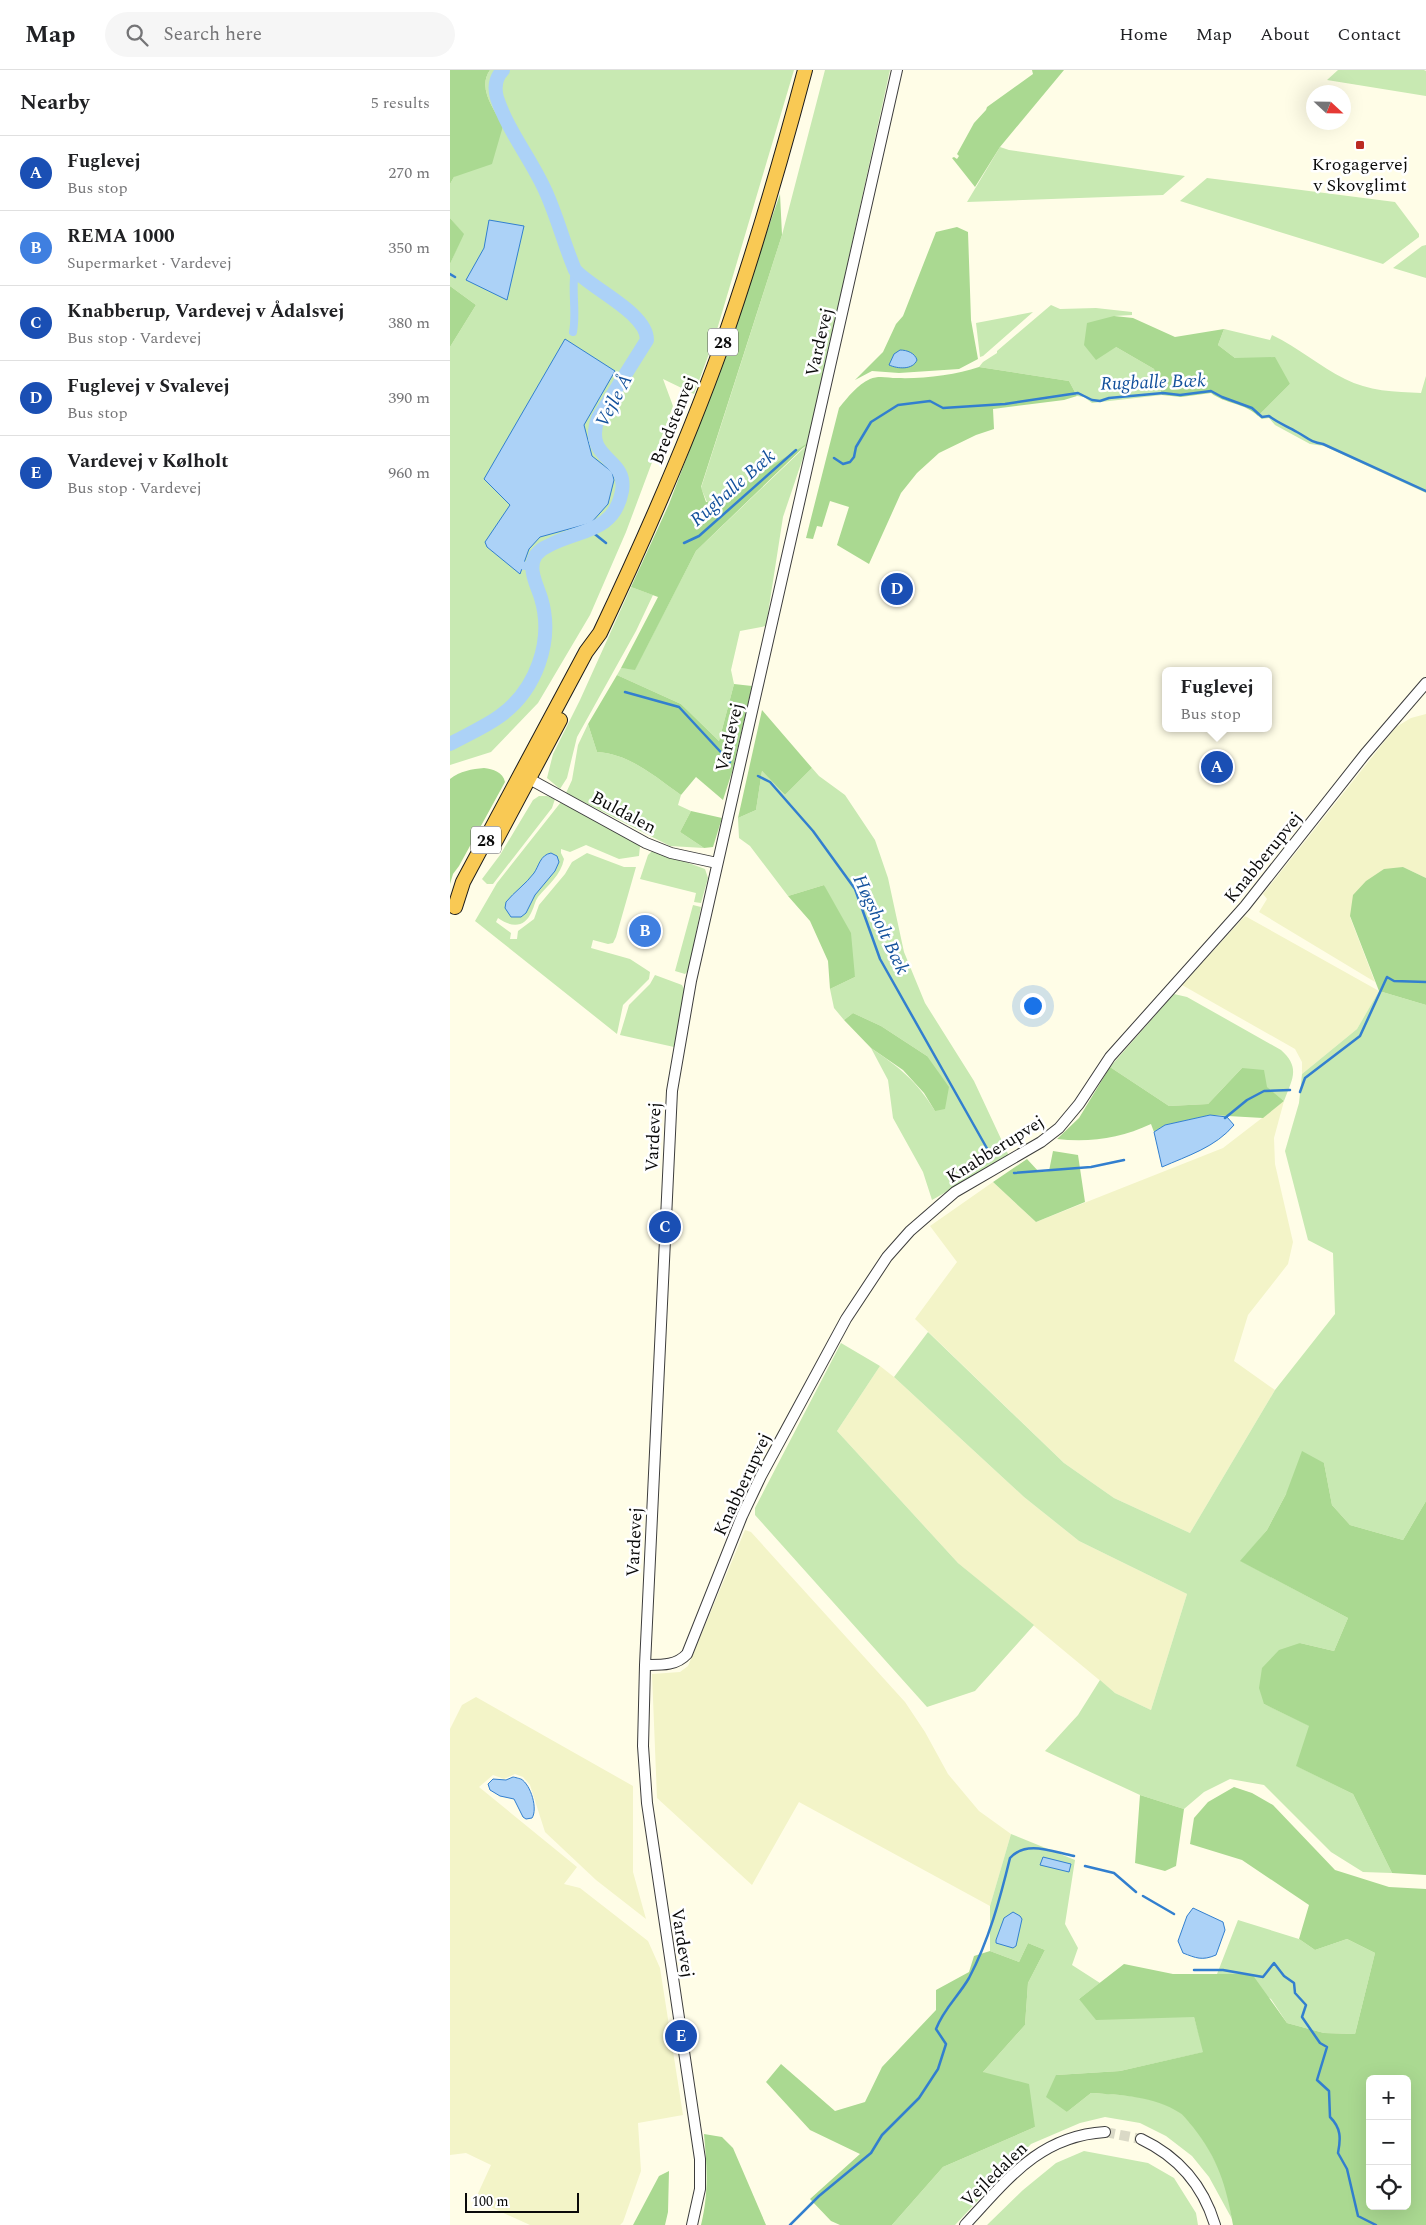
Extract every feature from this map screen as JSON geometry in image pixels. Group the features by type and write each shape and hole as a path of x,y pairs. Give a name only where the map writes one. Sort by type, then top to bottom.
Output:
{"highway":[{"name":"Bredstenvej","path":"452,911 472,884 586,652 600,633 665,490 720,349 776,178 805,70"}],"street":[{"name":"Vardevej","path":"692,2225 700,2189 700,2159 647,1803 643,1746 645,1665 672,1091 683,1020 897,70"},
{"name":"Knabberupvej","path":"645,1665 670,1664 680,1661 687,1654 742,1516 761,1476 846,1320 887,1257 910,1231 955,1192 1041,1142 1059,1128 1079,1104 1110,1057 1251,899 1371,747 1426,683"},
{"name":"Buldalen","path":"525,777 646,843 671,853 718,864"},
{"name":"Vejledalen","path":"965,2225 1016,2171 1032,2157 1051,2145 1069,2137 1086,2133 1104,2132"},
{"path":"1141,2139 1170,2156 1190,2175 1204,2195 1214,2225"}],"green space":[{"path":"450,70 490,70 486,77 486,91 503,126 492,164 454,177 450,184"},
{"path":"490,70 794,70 713,343 694,394 663,379 673,406 626,532 590,615 538,703 491,752 450,765 450,347 476,305 450,286 450,264 463,234 450,218 450,184 454,177 503,126 486,91 486,77"},
{"path":"825,70 890,70 808,443 783,517 766,626 740,631 731,670 734,684 719,741 681,704 617,675 621,668 635,669 696,551 806,446 713,502 707,502 701,488 782,235"},
{"path":"1032,70 1064,70 1000,147 975,187 952,158 957,159 959,156 957,154 974,123 987,107 1033,74"},
{"path":"1338,70 1424,70 1426,71 1426,96 1327,80"},
{"path":"1000,147 1009,150 1185,176 1163,195 967,202"},
{"path":"1207,178 1395,202 1419,234 1419,237 1383,264 1180,201"},
{"path":"780,194 782,235 701,487 706,502 714,502 808,443 696,551 635,670 621,668 658,597 631,587 669,504 714,386"},
{"path":"450,218 464,234 450,264"},
{"path":"957,227 968,232 971,320 978,359 959,369 899,373 872,371 855,380 883,352 896,324 903,316 936,232"},
{"path":"1426,245 1426,278 1393,268 1422,246"},
{"path":"450,286 476,305 450,347"},
{"path":"1051,305 1060,309 1096,308 1132,312 1132,315 1114,316 1116,347 1154,369 1162,395 1092,403 1084,397 1077,396 1069,381 979,367"},
{"path":"1033,312 983,356 980,357 976,323"},
{"path":"1114,316 1133,318 1175,337 1224,329 1218,345 1235,358 1275,357 1290,384 1258,416 1247,408 1211,393 1181,397 1162,395 1154,369 1116,347 1096,360 1084,345 1087,323"},
{"path":"1224,329 1270,340 1272,335 1345,379 1363,386 1421,393 1426,376 1426,493 1324,446 1310,444 1275,425 1269,418 1262,419 1258,416 1290,384 1235,358 1218,345"},
{"path":"979,367 1069,381 1077,396 1064,400 993,409 994,429 976,435 939,453 917,473 901,493 869,564 837,545 849,507 830,501 822,527 817,526 813,539 806,538 839,408 853,392 873,378 928,377"},
{"path":"631,587 653,595 636,631 577,737 567,778 560,789 547,778 553,754 580,700"},
{"path":"617,675 681,704 719,741 734,684 752,686 732,772 723,800 696,777 681,795 631,761 597,752 588,724"},
{"path":"762,710 812,768 785,795 762,771 756,810 738,818"},
{"path":"1426,714 1426,878 1403,867 1350,917 1375,982 1259,912 1267,899 1263,894 1396,727 1411,718"},
{"path":"588,724 597,752 631,761 681,795 678,805 691,811 680,832 704,848 670,846 566,793 572,780 578,745"},
{"path":"484,768 500,773 505,782 453,874 450,884 450,779 466,771"},
{"path":"812,768 819,776 845,795 875,840 888,878 904,952 925,1003 974,1081 1009,1156 932,1200 923,1172 893,1118 888,1080 871,1048 907,1075 935,1111 927,1056 881,1026 853,1013 844,1020 834,1008 830,989 855,977 824,885 788,896 750,846 739,838 738,818 756,810 762,771 785,795"},
{"path":"539,796 555,799 552,808 493,884 487,884 482,879 500,855 533,800"},
{"path":"561,802 637,843 640,846 639,856 619,859 586,845 570,852 561,849 564,859 560,870 554,880 536,900 526,921 513,925 498,918 496,922 511,933 510,939 517,939 518,931 534,919 539,905 565,874 572,862 587,853 624,867 636,867 613,943 608,944 593,940 591,948 630,959 650,972 649,979 623,1005 617,1034 475,921 497,883"},
{"path":"691,811 722,818 713,847 704,848 680,832"},
{"path":"653,850 705,869 708,878 701,903 694,902 696,893 640,879 648,855"},
{"path":"1403,867 1426,878 1426,1005 1379,991 1350,916 1353,895 1366,881 1384,869"},
{"path":"824,885 851,933 855,977 830,989 828,961 810,921 788,896"},
{"path":"693,905 701,907 689,970 685,974 675,971"},
{"path":"1245,916 1379,991 1357,1029 1302,1074 1302,1062 1295,1049 1182,985"},
{"path":"655,975 682,985 685,991 674,1047 620,1035 629,1005 650,984"},
{"path":"1379,991 1426,1005 1426,1501 1403,1540 1350,1525 1332,1505 1324,1463 1286,1494 1267,1530 1241,1561 1348,1618 1334,1651 1300,1643 1264,1704 1310,1726 1297,1766 1353,1794 1392,1873 1363,1872 1331,1852 1264,1785 1230,1779 1204,1792 1184,1809 1140,1795 1045,1751 1078,1715 1100,1680 1115,1693 1151,1710 1187,1594 1079,1541 1024,1497 894,1377 928,1332 1064,1463 1114,1498 1190,1533 1275,1390 1335,1314 1333,1253 1308,1240 1285,1151 1299,1103 1302,1074 1357,1029"},
{"path":"1174,994 1187,997 1281,1050 1291,1062 1293,1068 1292,1080 1284,1101 1242,1068 1208,1104 1169,1106 1110,1067"},
{"path":"853,1013 881,1026 927,1056 949,1087 945,1109 935,1111 924,1093 903,1070 871,1048 844,1020"},
{"path":"1110,1067 1169,1106 1208,1104 1242,1068 1264,1070 1267,1087 1284,1101 1263,1118 1210,1115 1165,1125 1154,1132 1151,1124 1128,1133 1093,1140 1057,1139 1079,1118"},
{"path":"1284,1101 1274,1138 1275,1164 1293,1242 1288,1264 1248,1315 1234,1361 1275,1390 1190,1533 1114,1498 1064,1463 915,1319 957,1262 930,1226 993,1182 1036,1222 1223,1148"},
{"path":"1053,1151 1078,1155 1085,1202 1036,1222 993,1182 1027,1159 1039,1172 1049,1171"},
{"path":"841,1343 880,1366 837,1431 958,1563 1034,1625 975,1691 927,1707 755,1515 755,1508"},
{"path":"880,1366 1024,1497 1079,1541 1187,1594 1151,1710 1115,1693 958,1563 837,1431"},
{"path":"1302,1451 1324,1463 1332,1505 1350,1525 1403,1540 1426,1501 1426,1875 1392,1873 1353,1794 1296,1766 1309,1726 1264,1704 1259,1688 1262,1668 1279,1650 1300,1643 1334,1651 1348,1618 1240,1561 1267,1530 1286,1494"},
{"path":"745,1530 751,1532 905,1702 925,1732 948,1774 979,1811 1011,1834 990,1906 799,1802 752,1885 657,1798 652,1674 680,1672 688,1666"},
{"path":"476,1697 633,1786 633,1872 646,1919 596,1880 545,1832 530,1785 523,1777 515,1774 504,1779 493,1775 479,1787 577,1867 564,1884 580,1888 648,1941 660,1968 683,2115 638,2123 641,2171 623,2222 620,2225 530,2225 475,2200 491,2165 466,2153 450,2155 450,1729 462,1705"},
{"path":"1234,1787 1252,1793 1273,1805 1335,1870 1389,1887 1426,1889 1426,2225 1233,2225 1224,2185 1215,2162 1202,2139 1180,2113 1170,2107 1148,2100 1091,2093 1067,2112 1046,2097 1056,2075 1120,2071 1203,2052 1194,2017 1096,2020 1079,1999 1124,1964 1173,1974 1252,1974 1287,2023 1324,2033 1355,2034 1375,1953 1347,1939 1315,1950 1299,1939 1309,1905 1242,1860 1190,1844 1194,1818 1208,1802"},
{"path":"1140,1795 1184,1809 1176,1866 1165,1871 1135,1863"},
{"path":"1011,1834 1075,1860 1065,1924 1078,1948 1072,1965 1100,1983 1079,1999 1194,2017 1204,2052 1120,2071 1056,2075 1067,2112 1091,2093 1126,2095 1149,2099 1181,2113 1195,2127 1220,2170 1228,2192 1232,2219 1209,2177 1192,2156 1166,2136 1140,2123 1105,2117 1080,2123 1031,2144 955,2225 892,2225 943,2167 1035,2127 983,2072 1025,2025 1028,1983 1045,1950 1028,1943 1019,1962 990,1951 990,1906"},
{"path":"1238,1920 1299,1939 1315,1950 1347,1939 1375,1953 1355,2034 1324,2033 1287,2023 1271,1999 1217,1974"},
{"path":"1028,1943 1045,1950 1028,1983 1025,2025 983,2072 1029,2084 1035,2127 943,2167 892,2225 840,2225 831,2221 810,2199 860,2154 810,2130 766,2082 781,2064 835,2111 865,2102 882,2067 936,2010 936,1990 969,1972 974,1956 990,1951 1019,1962"},
{"path":"704,2134 722,2137 733,2148 766,2225 701,2225 707,2180"},
{"path":"1084,2151 1148,2163 1174,2178 1196,2213 1198,2225 987,2225 1023,2190 1056,2163"},
{"path":"669,2171 668,2212 665,2225 633,2225 659,2176"}],"water":[{"path":"489,220 524,226 507,300 466,280 484,248"},
{"path":"565,339 615,371 584,425 592,456 612,472 614,480 608,504 591,523 540,537 529,549 520,574 487,547 485,542 510,505 484,479"},
{"path":"900,350 908,351 916,358 917,360 912,366 905,368 889,365 894,354"},
{"path":"551,853 557,856 559,862 555,871 535,895 526,913 521,917 511,917 505,908 506,902 531,877 542,858"},
{"path":"1210,1115 1227,1117 1234,1125 1227,1133 1210,1145 1162,1167 1154,1132 1165,1125"},
{"path":"513,1777 521,1779 528,1786 534,1803 532,1818 526,1819 523,1817 514,1799 500,1796 490,1790 488,1784 493,1779 506,1780"},
{"path":"1043,1857 1071,1864 1069,1872 1040,1865"},
{"path":"1193,1908 1223,1922 1225,1930 1216,1955 1199,1958 1183,1953 1178,1941 1187,1916"},
{"path":"1013,1912 1022,1919 1016,1946 1013,1948 996,1943 996,1940 1004,1918"}],"waterway":[{"name":"Vejle Å","path":"450,744 500,716 513,705 532,679 539,663 545,631 541,598 535,582 532,565 536,555 546,547 603,523 618,505 622,491 622,480 619,471 596,443 595,432 598,418 647,340 645,330 629,311 575,270 545,190 507,122 497,98 496,83 498,76 503,70"},
{"path":"573,332 575,270"},
{"path":"450,274 455,277"},
{"name":"Rugballe Bæk","path":"834,458 843,464 850,462 854,457 856,447 871,422 898,405 930,401 943,408 1005,404 1078,393 1092,400 1100,401 1109,398 1163,393 1180,395 1211,391 1252,408 1262,417 1269,416 1312,441 1323,444 1426,491"},
{"name":"Rugballe Bæk","path":"684,543 699,536 796,450"},
{"name":"Rugballe Bæk","path":"591,531 606,543"},
{"path":"515,561 524,566 532,564"},
{"name":"Høgsholt Bæk","path":"625,692 679,707 730,762"},
{"name":"Høgsholt Bæk","path":"758,776 770,782 813,831 855,889 880,959 989,1152"},
{"name":"Høgsholt Bæk","path":"1300,1092 1305,1078 1360,1036 1387,977 1394,981 1426,982"},
{"name":"Høgsholt Bæk","path":"1225,1118 1247,1100 1264,1091 1290,1090"},
{"name":"Høgsholt Bæk","path":"1014,1173 1091,1167 1124,1160"},
{"path":"790,2225 819,2196 871,2153 882,2135 919,2098 938,2069 946,2044 936,2029 943,2015 965,1985 976,1964 998,1904 1010,1858 1016,1853 1032,1848 1074,1856"},
{"path":"1085,1866 1114,1873 1136,1892"},
{"path":"1143,1896 1174,1914"},
{"path":"1194,1970 1223,1970 1263,1977 1274,1963 1284,1976 1294,1983 1295,1993 1306,2005 1302,2017 1320,2043 1327,2047 1317,2080 1329,2091 1330,2117 1336,2125 1339,2134 1338,2153 1347,2169 1358,2216 1376,2225"}],"tunnel":[{"path":"1105,2132 1141,2139"}],"place":[{"name":"Krogagervej v Skovglimt","path":"1360,145"},
{"name":"Fuglevej v Svalevej","path":"897,589"},
{"name":"Fuglevej","path":"1217,767"},
{"name":"REMA 1000","path":"645,931"},
{"name":"Knabberup, Vardevej v Ådalsvej","path":"665,1227"},
{"name":"Vardevej v Kølholt","path":"681,2036"}]}
